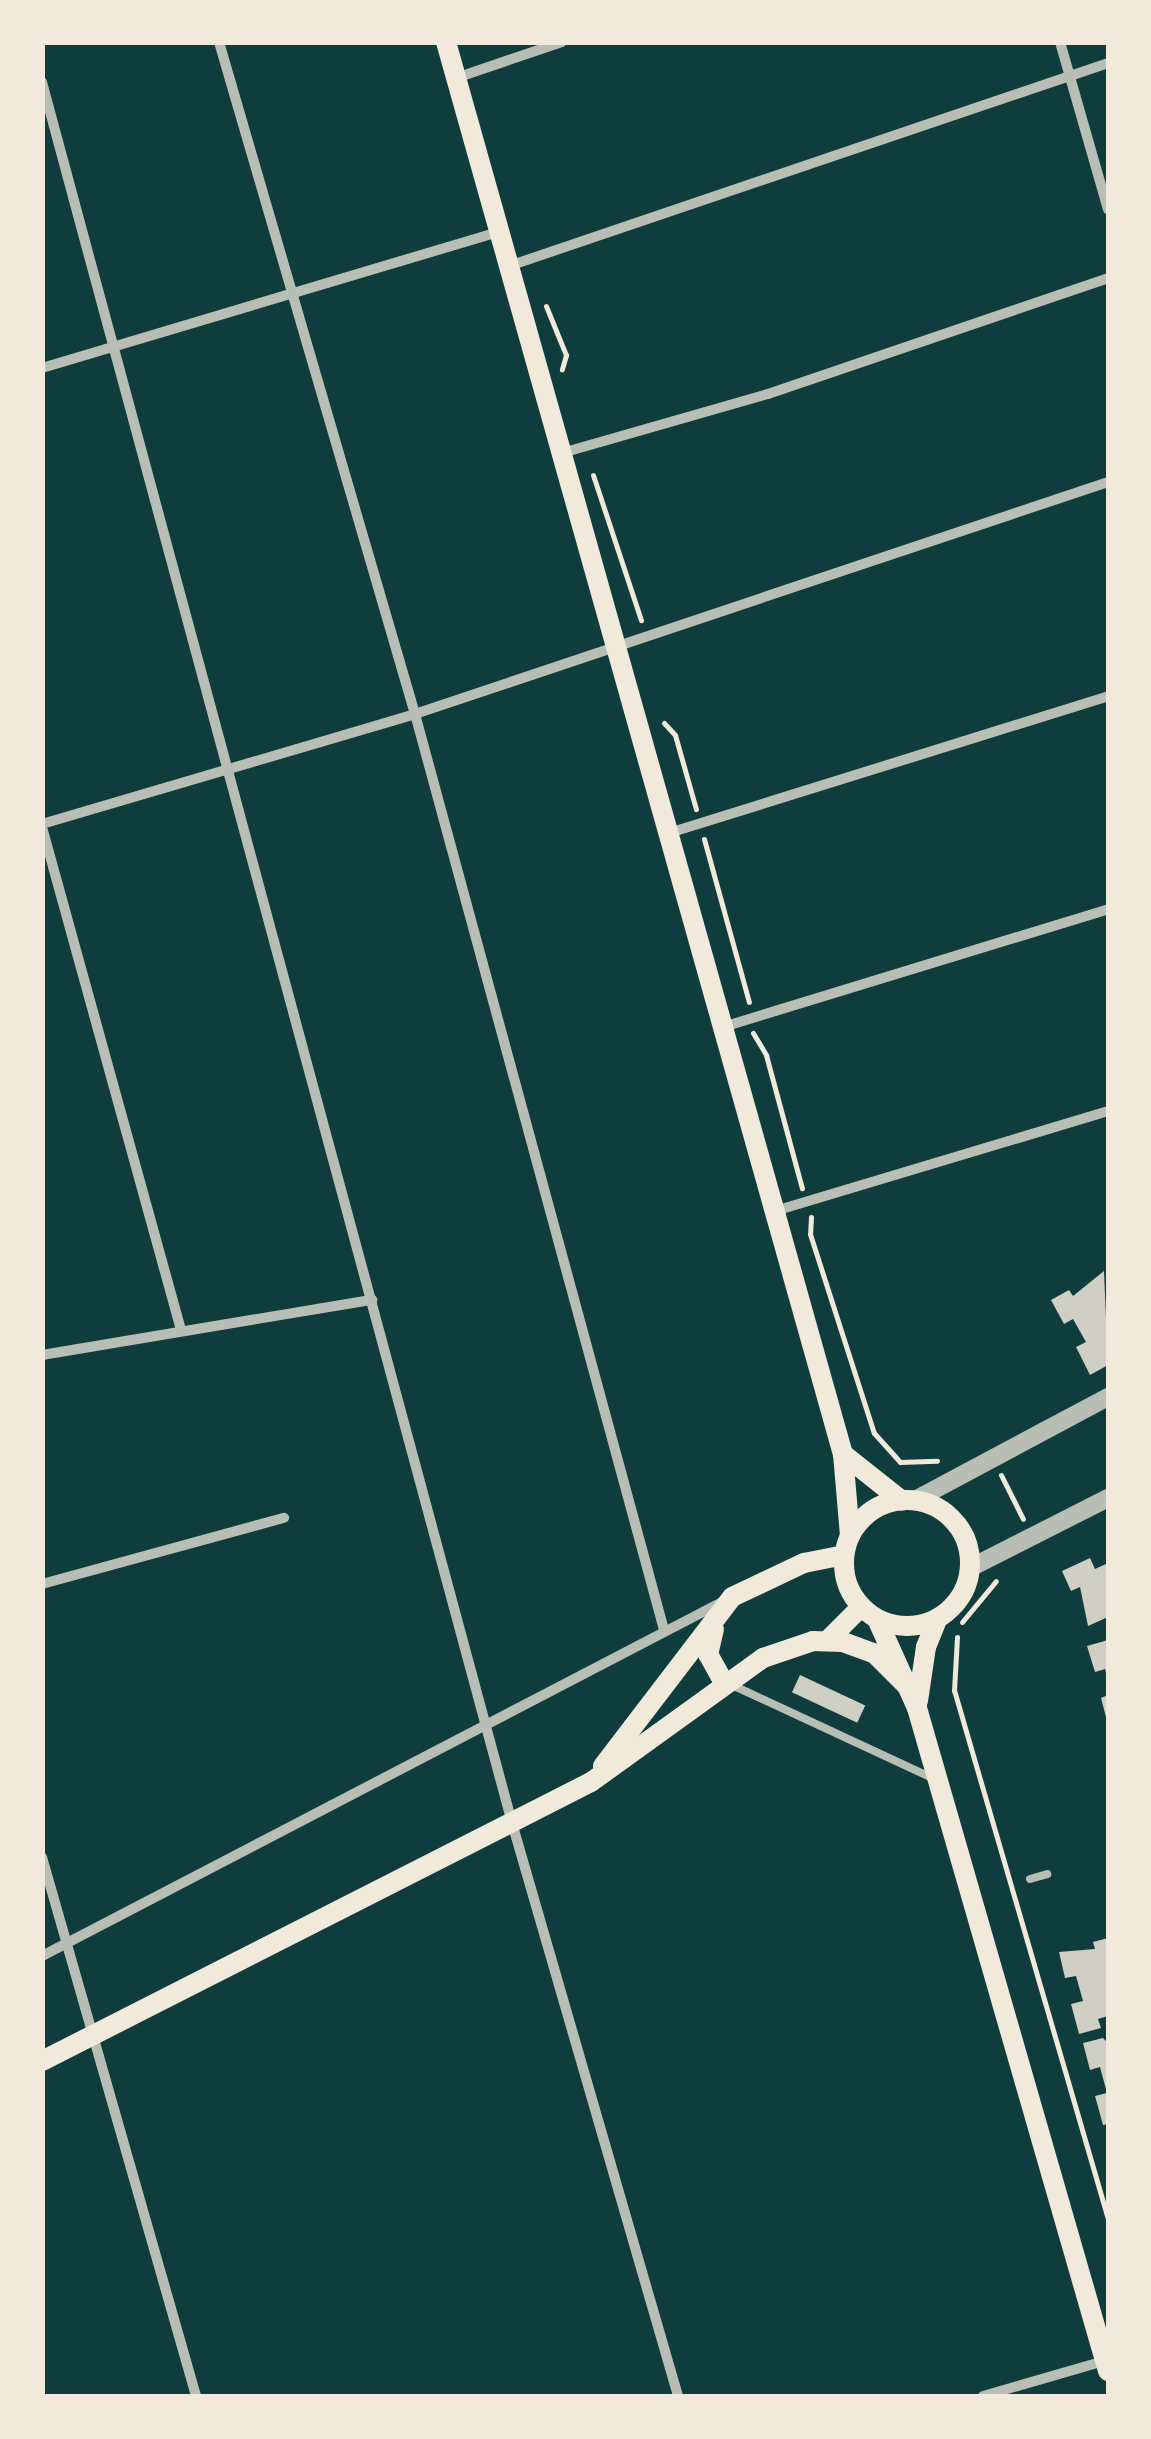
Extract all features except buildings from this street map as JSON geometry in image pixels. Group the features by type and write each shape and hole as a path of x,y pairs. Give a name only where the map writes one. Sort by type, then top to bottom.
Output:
{"main road":[{"path":"446,42 843,1454 850,1592 869,1613 917,1708 1107,2366"},
{"path":"828,1640 869,1613 918,1625 938,1618 960,1596 970,1568 962,1531 934,1506 908,1500 843,1454"},
{"path":"591,1782 732,1597 847,1546 871,1512 908,1500"},
{"path":"723,1681 708,1644 732,1597"},
{"path":"917,1708 919,1677 938,1618"},
{"path":"42,2061 591,1782 723,1681 798,1644 828,1640 874,1653 907,1686"}],"street":[{"path":"219,42 415,714 664,1630"},
{"path":"456,78 562,42"},
{"path":"1060,42 1108,209"},
{"path":"509,266 1108,63"},
{"path":"42,82 512,1823 678,2396"},
{"path":"42,368 499,232"},
{"path":"561,453 768,394 1108,278"},
{"path":"181,1330 42,825 415,714 1108,482"},
{"path":"668,833 1108,696"},
{"path":"723,1027 1108,909"},
{"path":"775,1211 1108,1111"},
{"path":"42,1355 372,1300"},
{"path":"908,1500 1108,1397"},
{"path":"970,1568 1108,1498"},
{"path":"42,1584 284,1518"},
{"path":"42,1956 732,1597"},
{"path":"42,1857 96,2034 196,2396"},
{"path":"983,2396 1107,2366"}],"lane":[{"path":"723,1681 938,1780"},
{"path":"1030,1879 1047,1874"}],"path":[{"path":"542,291 566,355 566,383"},
{"path":"588,470 600,482 641,616"},
{"path":"660,709 675,735 694,804"},
{"path":"704,839 748,994"},
{"path":"752,1028 800,1184"},
{"path":"812,1219 810,1234 874,1434 884,1451 914,1466 950,1455"},
{"path":"1000,1471 1024,1522"}]}
